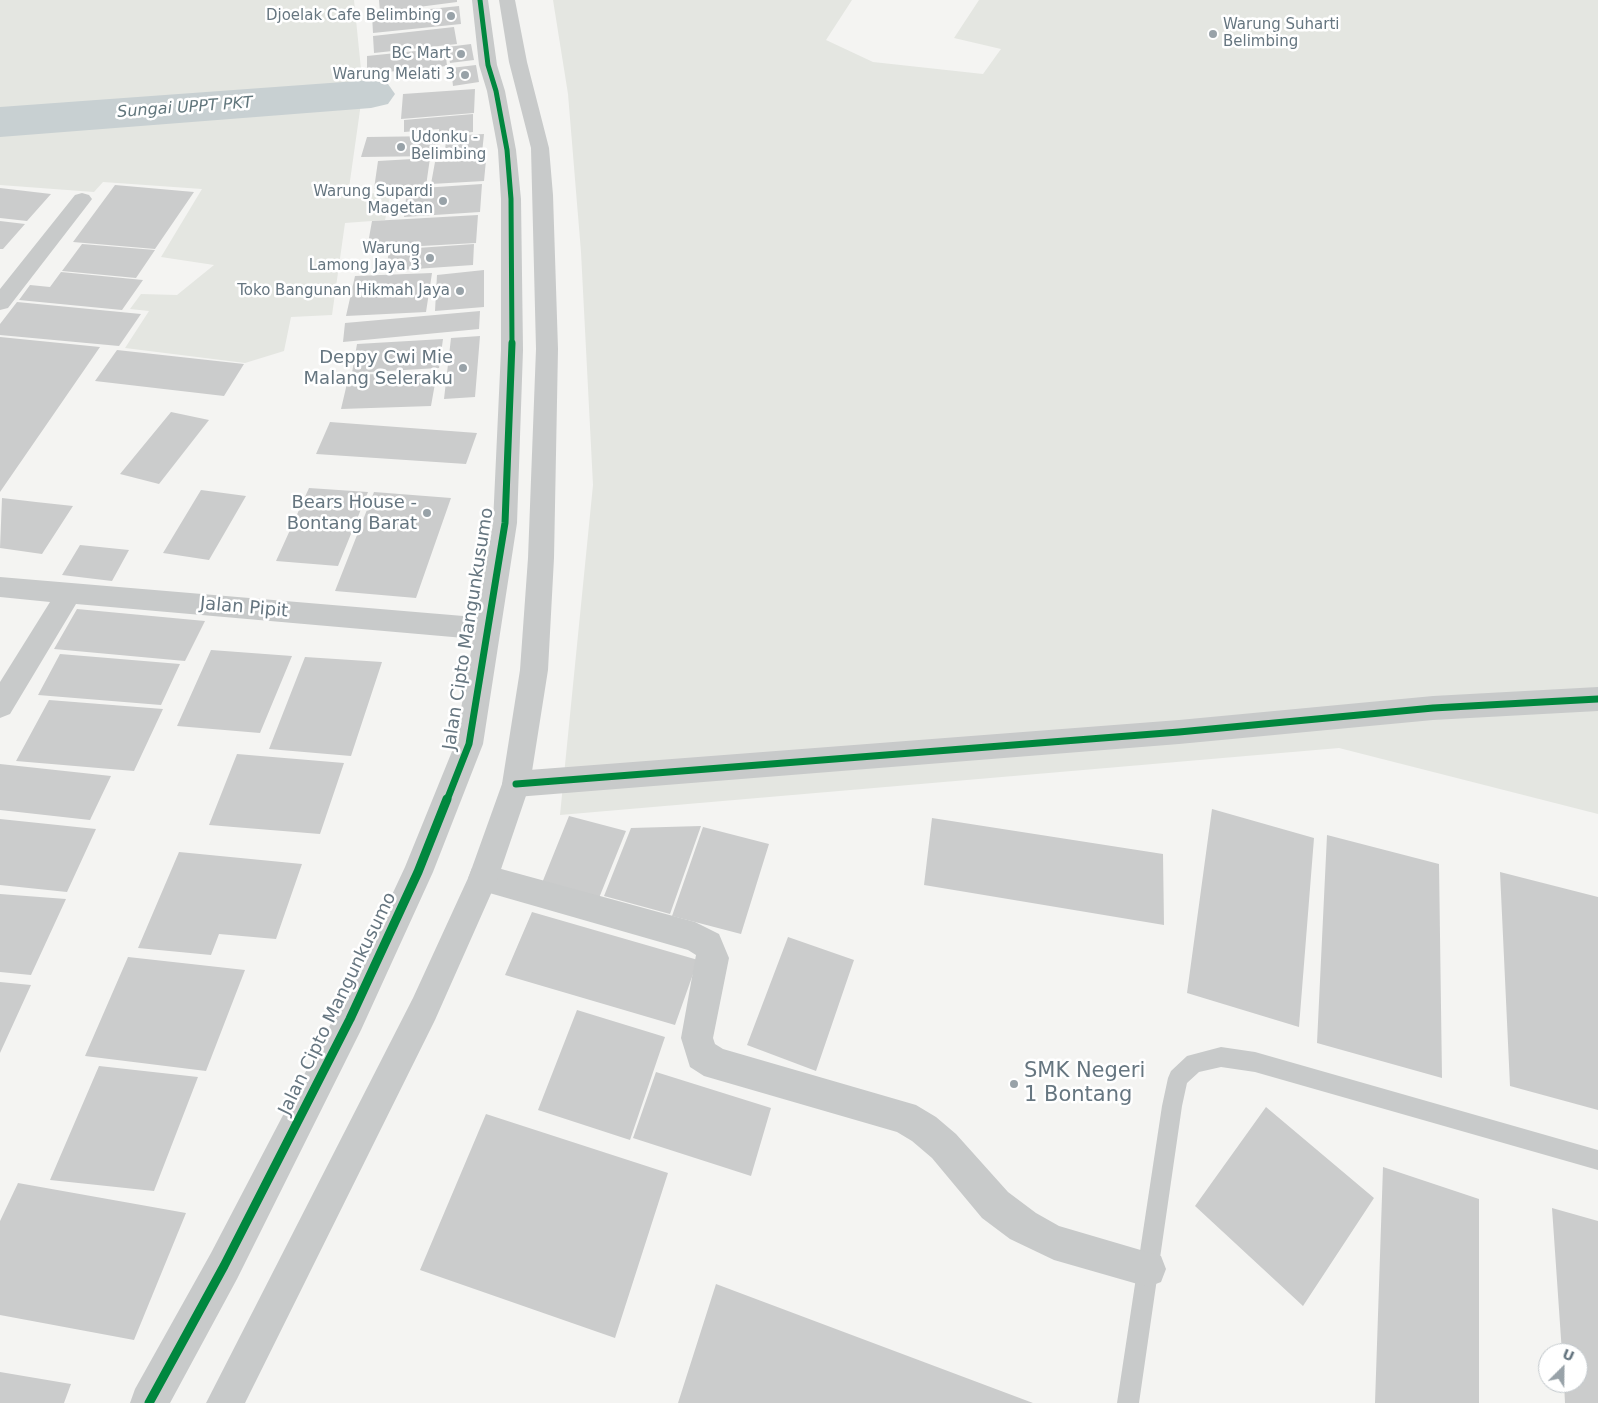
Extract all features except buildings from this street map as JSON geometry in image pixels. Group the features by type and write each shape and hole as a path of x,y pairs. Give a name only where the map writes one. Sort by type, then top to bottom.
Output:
{"street":[{"name":"Jalan Cipto Mangunkusumo","path":"149,1403 224,1266 346,1028 418,872 469,744 505,523 512,350 511,199 508,150 496,91 488,65 480,0"},
{"path":"225,1403 424,1009 483,878 516,784 534,670 541,558 547,349 544,195 540,148 518,62 508,0"},
{"path":"508,150 540,148"},
{"path":"511,199 544,195"},
{"path":"0,304 82,199"},
{"name":"Jalan Pipit","path":"0,587 487,629"},
{"path":"0,706 69,593"},
{"path":"516,784 1179,732 1433,708 1598,699"},
{"path":"483,878 694,937 708,945 713,958 697,1038 702,1056 716,1064 904,1117 924,1129 944,1146 995,1205 1023,1226 1054,1242 1148,1269"}],"lane":[{"path":"1128,1403 1172,1106 1178,1078 1194,1062 1221,1057 1255,1062 1598,1160"}],"shaded area":[{"path":"0,0 354,0 363,89 348,195 391,192 385,220 345,223 332,315 291,317 284,351 245,363 125,348 149,311 130,309 141,294 177,295 214,265 161,257 202,189 103,182 94,192 0,185"},
{"path":"553,0 852,0 826,40 873,62 983,74 1001,49 954,38 979,0 1598,0 1598,814 1339,748 560,815 593,485 581,252 568,94"}],"waterway":[{"name":"Sungai UPPT PKT","path":"0,122 371,94"}],"cycle path":[{"path":"149,1403 224,1266 350,1019 418,872 469,744 505,523 512,350 511,199 507,150 496,91 488,65 480,0"},
{"path":"516,784 1179,732 1433,708 1598,699"}],"place":[{"name":"Djoelak Cafe Belimbing","path":"451,16"},
{"name":"Warung Suharti Belimbing","path":"1213,34"},
{"name":"BC Mart","path":"461,54"},
{"name":"Warung Melati 3","path":"465,75"},
{"name":"Udonku - Belimbing","path":"401,147"},
{"name":"Warung Supardi Magetan","path":"443,201"},
{"name":"Warung Lamong Jaya 3","path":"430,258"},
{"name":"Toko Bangunan Hikmah Jaya","path":"460,291"},
{"name":"Deppy Cwi Mie Malang Seleraku","path":"463,368"},
{"name":"Bears House - Bontang Barat","path":"427,513"},
{"name":"SMK Negeri 1 Bontang","path":"1014,1084"}]}
